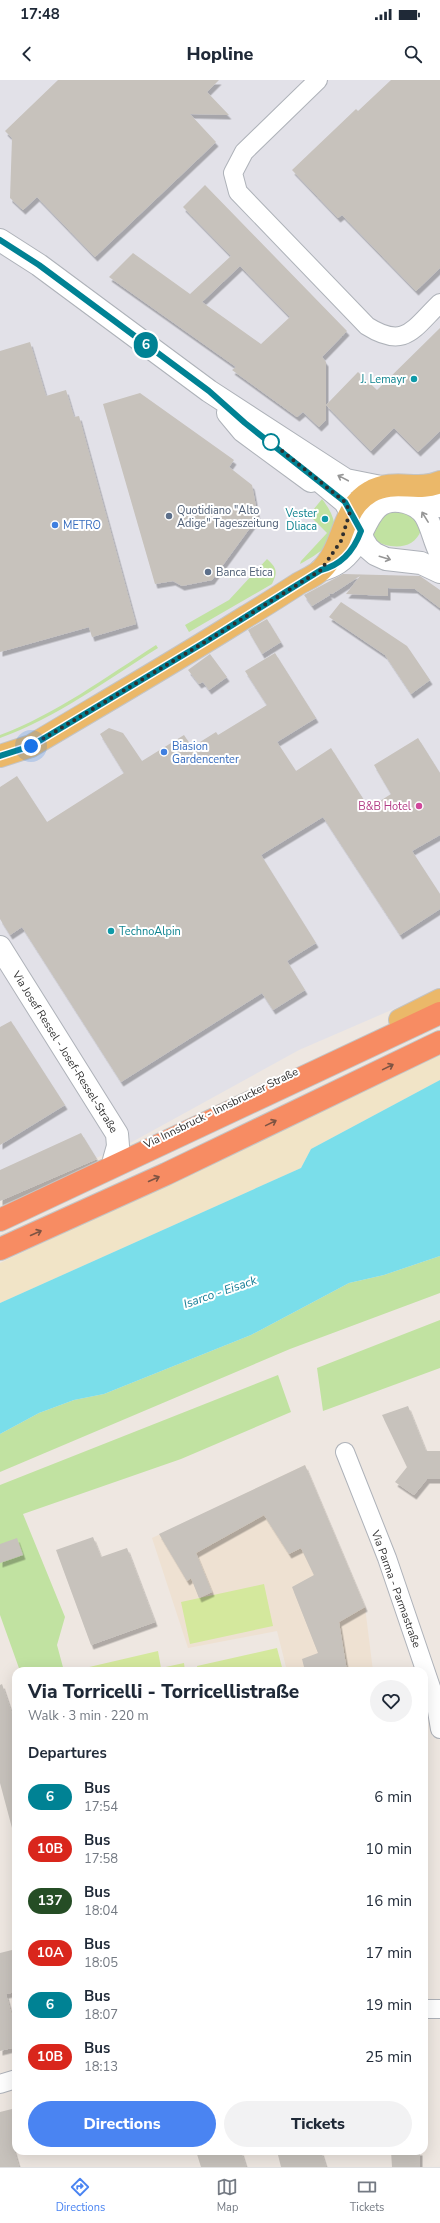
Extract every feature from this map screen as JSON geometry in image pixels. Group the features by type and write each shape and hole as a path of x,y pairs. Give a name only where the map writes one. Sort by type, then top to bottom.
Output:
{"highway":[{"path":"0,1220 440,1013"},
{"path":"0,1249 166,1174 440,1042"}],"main road":[{"path":"0,240 39,265 209,391 346,480 380,487 402,484 430,484 432,494 440,506"},
{"path":"209,391 245,423 345,502 352,525 368,548 375,554 386,559 421,563 440,572"},
{"path":"0,756 31,746 199,646 321,570 352,525 362,497 380,487"},
{"path":"352,525 368,516 374,510 394,501 403,502 419,508 425,515 440,552"},
{"name":"Via Josef Ressel - Josef-Ressel-Straße","path":"0,947 117,1134 118,1146 114,1160"},
{"name":"Via Innsbruck - Innsbrucker Straße","path":"0,1212 114,1160 440,1000"}],"street":[{"path":"318,80 244,152 232,173 238,192 367,326 390,338 400,337 410,332 440,303"},
{"name":"Via Parma - Parmastraße","path":"345,1452 387,1558 424,1667"},
{"name":"Via Parma - Parmastraße","path":"428,1678 435,1699 440,1729"},
{"path":"428,2009 440,2009"},
{"path":"0,2084 12,2080"}],"shaded area":[{"path":"0,80 440,80 440,989 299,1050 132,1142 0,1201"},
{"path":"305,1465 365,1607 372,1667 286,1667 277,1631 188,1648 152,1538"}],"green space":[{"path":"322,499 330,510 334,520 332,537 328,544 320,551 300,564 301,561 327,533 309,515"},
{"path":"389,511 406,511 417,519 421,530 418,537 413,542 407,545 394,546 374,540 370,531"},
{"path":"267,559 276,570 272,584 189,632 185,625 229,600"},
{"path":"156,645 158,648 81,698 21,730 0,738 0,735 41,717 61,706"},
{"path":"440,1256 440,1293 290,1349 0,1472 0,1434 39,1413 74,1400 104,1394 251,1335 349,1283 384,1275"},
{"path":"440,1320 440,1368 323,1411 317,1368"},
{"path":"278,1375 291,1412 181,1459 23,1514 65,1617 57,1645 63,1667 19,1667 0,1615 0,1485"},
{"path":"264,1584 273,1626 190,1644 181,1602"},
{"path":"277,1648 282,1667 197,1667"},
{"path":"158,1651 161,1667 89,1667"},
{"path":"184,1663 184,1667 166,1667"}],"sand":[{"path":"440,1055 440,1080 311,1149 301,1168 0,1303 0,1263"}],"water":[{"name":"Isarco - Eisack","path":"440,1080 440,1256 384,1275 349,1283 251,1335 104,1394 74,1400 39,1413 0,1434 0,1303 301,1168 311,1149"}],"building":[{"path":"58,80 219,80 207,92 229,115 190,114 216,142 95,257 37,197 23,210 10,198 12,138 5,131"},
{"path":"391,80 440,80 440,268 416,291 342,215 338,218 292,170 356,109 358,111"},
{"path":"205,185 347,331 322,357 326,362 326,420 319,427 303,412 297,417 232,370 236,367 109,277 133,253 190,294 231,256 183,207","holes":["240,266 290,317 261,344 202,302"]},
{"name":"J. Lemayr","path":"440,328 440,431 418,452 394,428 371,451 326,405 358,372 377,390"},
{"name":"METRO","path":"30,342 46,396 66,390 74,417 79,416 136,624 92,637 89,627 0,652 0,351"},
{"name":"Quotidiano \"Alto Adige\" Tageszeitung","path":"140,393 234,460 229,467 252,485 258,517 212,580 182,586 173,581 155,584 103,404"},
{"path":"343,574 420,576 440,590 440,608 415,589 388,588 388,596 346,594 360,576 332,594 328,593 330,595 312,606 304,595"},
{"path":"341,602 407,646 430,680 411,694 385,655 329,617"},
{"path":"267,619 281,642 262,654 248,630"},
{"path":"275,653 316,718 277,742 296,771 331,748 369,808 391,794 374,765 418,738 440,773 440,835 412,851 440,894 440,909 400,935 323,817 261,855 316,943 287,961 305,990 273,1010 262,993 121,1082 22,927 10,935 0,919 0,787 17,776 47,822 124,773 100,734 109,728 123,733 142,761 184,735 192,747 216,732 218,735 267,705 245,671"},
{"path":"210,654 227,677 209,690 203,682 199,684 188,670"},
{"path":"11,1021 65,1105 0,1145 0,1027"},
{"path":"81,1133 97,1159 0,1201 0,1170"},
{"path":"408,1406 426,1451 440,1451 440,1479 427,1479 414,1495 395,1482 407,1467 382,1415"},
{"path":"305,1465 365,1607 339,1622 346,1667 304,1667 302,1659 318,1653 292,1587 314,1575 301,1548 289,1554 264,1515 196,1553 212,1592 199,1598 191,1578 187,1581 159,1534"},
{"path":"93,1537 101,1557 127,1548 155,1622 91,1645 56,1550"},
{"path":"17,1538 23,1555 0,1563 0,1544"},
{"path":"2,1684 12,1714 12,1828 0,1783 0,1685"},
{"path":"12,1950 12,1993 6,1994 12,2016 12,2048 0,2051 0,1953"},
{"path":"12,2109 12,2155 16,2155 19,2167 0,2167 0,2112"},
{"path":"197,2155 242,2155 246,2167 201,2167"},
{"path":"278,2155 322,2155 326,2167 281,2167"},
{"path":"391,2155 420,2155 420,2167 392,2167"}],"bus line":[{"name":"6","path":"0,240 39,265 209,391 245,423 288,455 345,502 361,531 354,548 332,567 321,570 205,642 31,746 0,756"}],"place":[{"name":"J. Lemayr","path":"414,379"},
{"name":"Quotidiano \"Alto Adige\" Tageszeitung","path":"169,516"},
{"name":"Vester Dliaca","path":"325,519"},
{"name":"METRO","path":"55,525"},
{"name":"Banca Etica","path":"208,572"},
{"name":"Biasion Gardencenter","path":"164,752"},
{"name":"B&B Hotel","path":"419,806"},
{"name":"TechnoAlpin","path":"111,931"}],"route":[{"path":"31,746 205,642 321,570 341,541 350,512 345,502 271,442"}]}
